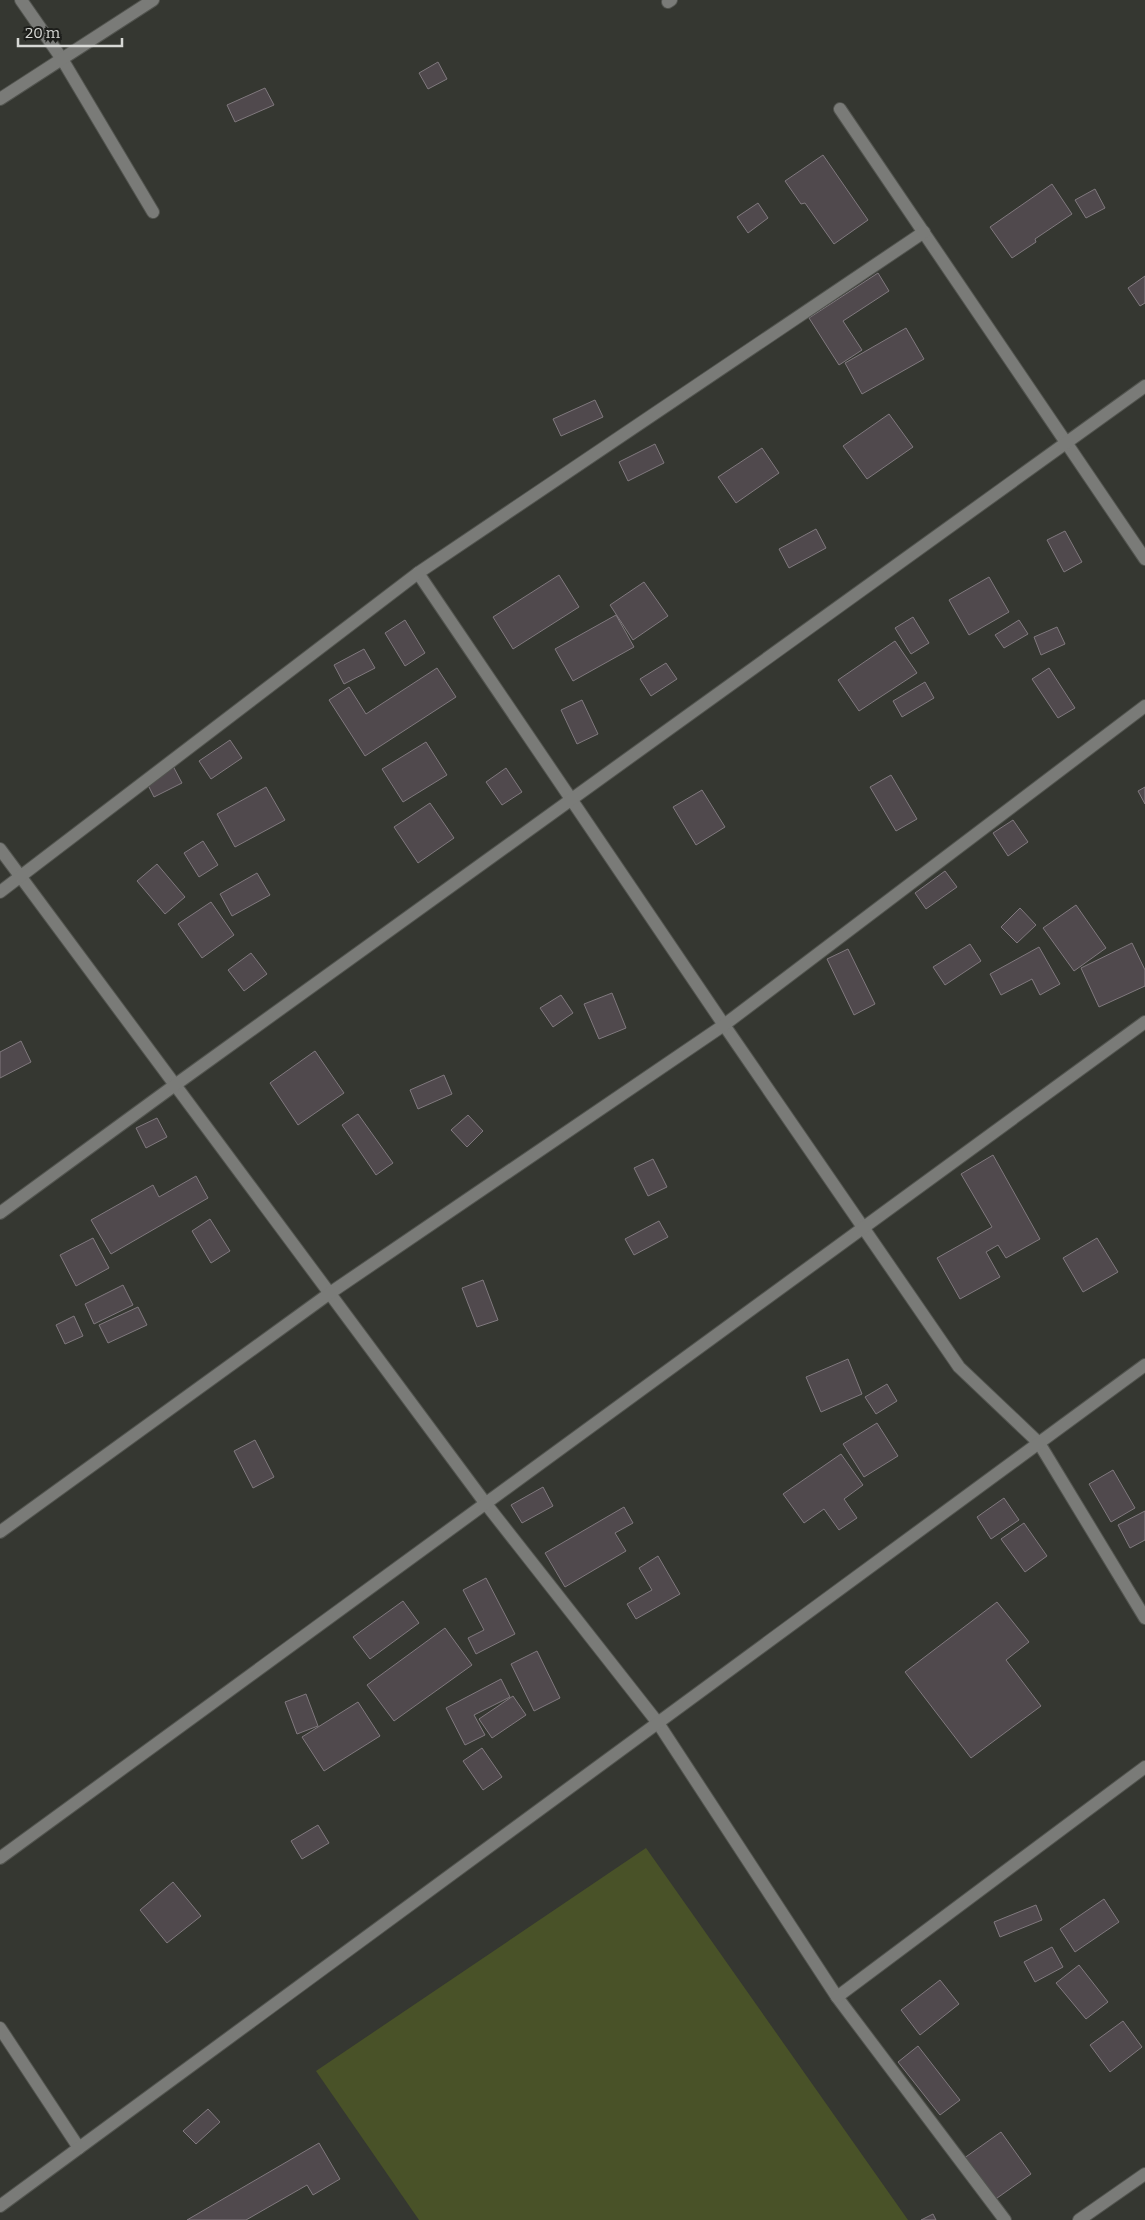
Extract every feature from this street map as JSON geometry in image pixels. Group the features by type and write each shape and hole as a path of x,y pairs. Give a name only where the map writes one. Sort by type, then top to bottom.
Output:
{"street":[{"path":"21,0 62,59 153,212"},
{"path":"0,99 153,0"},
{"path":"840,109 1145,559"},
{"path":"0,892 418,573 924,232"},
{"path":"0,1213 1145,386"},
{"path":"418,573 724,1025 959,1367 1039,1443 1145,1618"},
{"path":"0,1532 330,1293 724,1025 1145,706"},
{"path":"0,849 486,1504 658,1723 837,1997 1005,2220"},
{"path":"0,1858 1145,1022"},
{"path":"0,2206 1145,1365"},
{"path":"837,1997 1145,1767"},
{"path":"0,2028 79,2148"},
{"path":"1079,2220 1145,2174"}],"green space":[{"path":"646,1848 908,2220 419,2220 316,2071"}],"building":[{"path":"438,62 447,79 428,89 419,73"},
{"path":"265,88 274,105 235,122 227,105"},
{"path":"823,155 868,220 834,244 805,203 801,204 785,181"},
{"path":"1052,184 1072,214 1035,239 1036,242 1012,258 990,227"},
{"path":"1095,189 1105,208 1086,218 1075,200"},
{"path":"758,203 768,218 748,233 737,217"},
{"path":"878,273 889,291 843,321 862,350 839,365 809,318"},
{"path":"1145,276 1145,303 1140,306 1128,288"},
{"path":"906,328 924,359 862,394 845,363"},
{"path":"595,400 603,417 561,436 553,419"},
{"path":"889,414 913,447 867,479 843,446"},
{"path":"655,444 664,463 628,481 619,462"},
{"path":"762,448 779,473 736,503 718,477"},
{"path":"816,529 826,548 789,568 779,549"},
{"path":"1065,531 1082,562 1064,572 1047,540"},
{"path":"559,575 579,607 513,649 493,617"},
{"path":"989,577 1009,612 969,635 949,600"},
{"path":"644,582 668,616 633,640 610,605"},
{"path":"616,615 634,647 573,681 555,649"},
{"path":"913,617 929,643 911,654 895,628"},
{"path":"405,620 425,653 405,666 385,633"},
{"path":"1019,620 1028,634 1004,648 995,635"},
{"path":"1057,627 1065,644 1041,655 1034,637"},
{"path":"895,641 917,673 859,711 838,680"},
{"path":"364,649 375,668 344,684 334,665"},
{"path":"666,663 677,679 651,696 640,679"},
{"path":"437,668 456,697 365,756 329,700 349,687 366,714"},
{"path":"1049,668 1075,708 1058,718 1032,679"},
{"path":"925,682 934,698 902,717 893,701"},
{"path":"582,700 598,734 577,744 561,710"},
{"path":"230,740 242,758 211,779 199,761"},
{"path":"426,742 447,775 403,802 382,769"},
{"path":"173,766 182,783 154,797 146,781"},
{"path":"506,768 522,792 502,805 486,782"},
{"path":"891,775 917,819 896,831 870,787"},
{"path":"266,787 285,820 235,847 217,814"},
{"path":"1145,787 1145,804 1138,791"},
{"path":"702,790 725,827 696,845 673,807"},
{"path":"430,803 454,838 418,863 394,827"},
{"path":"1013,820 1028,842 1008,856 993,833"},
{"path":"203,841 218,865 199,877 184,853"},
{"path":"157,864 185,897 165,914 137,881"},
{"path":"945,871 957,887 926,909 915,893"},
{"path":"257,873 270,895 232,916 220,894"},
{"path":"211,902 234,935 202,958 178,924"},
{"path":"1076,905 1106,948 1074,971 1043,928"},
{"path":"1020,908 1036,925 1017,943 1001,927"},
{"path":"1132,943 1145,970 1145,986 1099,1007 1081,968"},
{"path":"970,944 981,961 945,985 933,967"},
{"path":"1039,947 1060,984 1040,995 1032,979 1001,995 990,974"},
{"path":"848,949 875,1004 854,1015 827,959"},
{"path":"251,953 267,974 244,991 228,970"},
{"path":"612,993 626,1028 599,1039 584,1004"},
{"path":"561,995 573,1013 553,1027 540,1008"},
{"path":"21,1041 31,1062 0,1078 0,1052"},
{"path":"315,1051 344,1093 298,1125 270,1083"},
{"path":"444,1075 452,1094 418,1109 410,1090"},
{"path":"358,1114 393,1163 376,1175 342,1125"},
{"path":"468,1115 483,1131 467,1147 451,1130"},
{"path":"157,1118 167,1137 146,1148 136,1128"},
{"path":"993,1155 1040,1239 1006,1258 998,1245 986,1252 1000,1277 960,1299 937,1258 992,1227 961,1174"},
{"path":"653,1159 667,1187 648,1196 634,1168"},
{"path":"196,1176 208,1198 111,1254 91,1220 153,1185 159,1197"},
{"path":"210,1219 230,1251 211,1263 192,1231"},
{"path":"659,1221 668,1237 634,1255 625,1239"},
{"path":"93,1238 109,1268 76,1286 60,1255"},
{"path":"1097,1238 1118,1272 1083,1292 1063,1258"},
{"path":"483,1280 498,1320 477,1327 462,1288"},
{"path":"123,1285 133,1305 94,1324 85,1304"},
{"path":"138,1307 147,1325 108,1343 99,1325"},
{"path":"74,1316 83,1336 65,1344 56,1325"},
{"path":"848,1359 862,1394 821,1412 806,1377"},
{"path":"887,1384 897,1401 876,1414 865,1397"},
{"path":"877,1423 898,1456 864,1477 843,1444"},
{"path":"255,1440 274,1477 253,1488 234,1451"},
{"path":"841,1454 863,1485 844,1499 857,1518 839,1530 824,1509 804,1523 783,1494"},
{"path":"1113,1470 1135,1508 1111,1522 1089,1484"},
{"path":"543,1487 553,1506 522,1523 511,1505"},
{"path":"1004,1498 1019,1520 991,1539 977,1517"},
{"path":"624,1507 633,1523 615,1533 626,1551 565,1587 545,1553"},
{"path":"1145,1511 1145,1540 1130,1548 1118,1525"},
{"path":"1024,1523 1047,1556 1025,1572 1001,1539"},
{"path":"658,1556 680,1594 636,1619 627,1604 652,1590 639,1568"},
{"path":"486,1578 515,1634 476,1654 468,1638 484,1630 463,1590"},
{"path":"403,1601 419,1623 370,1659 353,1637"},
{"path":"997,1602 1029,1642 1006,1660 1041,1706 971,1758 905,1672"},
{"path":"445,1628 472,1665 394,1721 367,1685"},
{"path":"537,1651 560,1698 534,1711 511,1664"},
{"path":"501,1679 510,1697 474,1715 485,1735 465,1745 446,1708"},
{"path":"306,1694 318,1726 297,1734 285,1702"},
{"path":"513,1696 526,1715 492,1738 479,1719"},
{"path":"358,1702 380,1736 324,1771 302,1737"},
{"path":"482,1748 502,1777 483,1790 463,1761"},
{"path":"318,1825 329,1843 302,1859 291,1841"},
{"path":"173,1882 201,1916 167,1943 140,1910"},
{"path":"1104,1899 1119,1922 1075,1952 1060,1929"},
{"path":"1036,1905 1042,1920 1000,1937 994,1922"},
{"path":"1052,1947 1063,1967 1035,1982 1024,1962"},
{"path":"1079,1965 1108,2002 1086,2019 1056,1983"},
{"path":"940,1980 959,2004 920,2035 901,2010"},
{"path":"1123,2021 1142,2047 1110,2072 1090,2045"},
{"path":"918,2046 960,2100 940,2115 898,2062"},
{"path":"208,2109 220,2122 196,2144 183,2131"},
{"path":"1001,2132 1031,2174 990,2203 960,2161"},
{"path":"319,2143 340,2179 313,2195 307,2185 246,2220 187,2220"},
{"path":"933,2214 936,2220 921,2220"}]}
